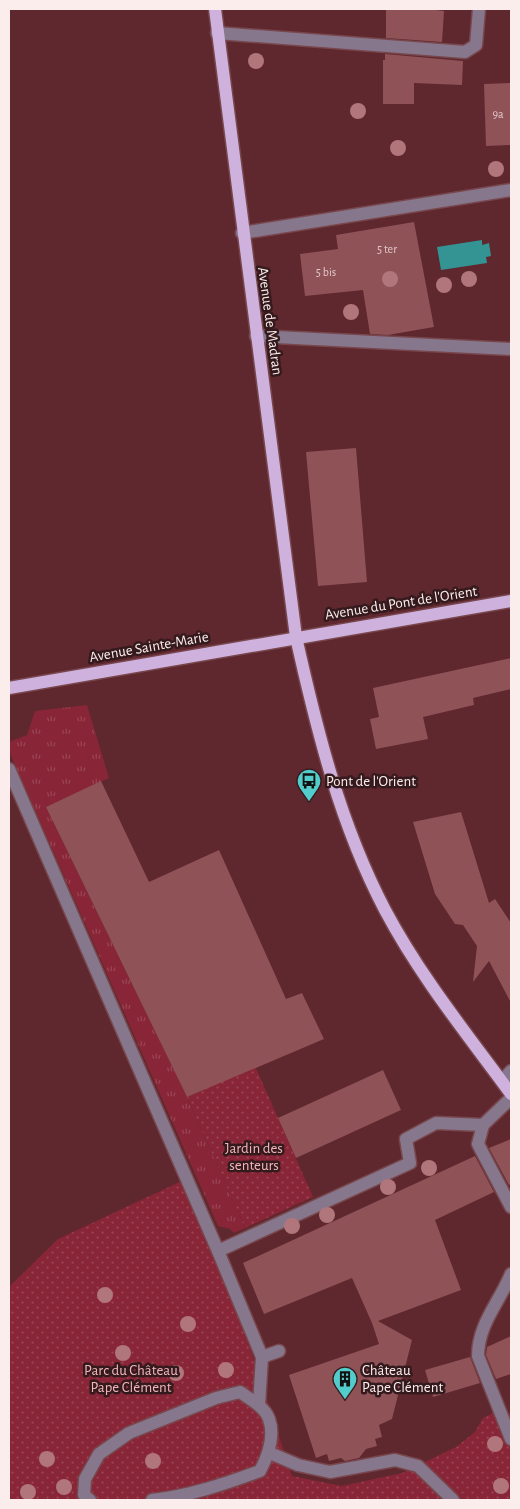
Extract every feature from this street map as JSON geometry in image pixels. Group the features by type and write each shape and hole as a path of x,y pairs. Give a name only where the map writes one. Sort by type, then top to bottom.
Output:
{"main road":[{"name":"Avenue de Madran","path":"215,9 242,233 296,637 308,694 343,818 385,910 438,998 511,1094"},
{"name":"Avenue du Pont de l'Orient","path":"296,637 511,601"},
{"name":"Avenue Sainte-Marie","path":"9,688 296,637"}],"street":[{"path":"218,33 465,52 476,46 479,9"},
{"path":"242,233 511,190"},
{"path":"256,336 511,349"},
{"path":"9,768 262,1357 259,1405"},
{"path":"502,1081 511,1071"},
{"path":"511,1098 483,1125 478,1144 511,1207"},
{"path":"218,1251 410,1163 406,1139 436,1123 483,1125"},
{"path":"511,1274 504,1292 486,1317 478,1341 478,1356 511,1439"},
{"path":"262,1357 279,1351"},
{"path":"90,1500 84,1495 85,1479 99,1454 129,1433 216,1398 240,1392 259,1405 269,1419 270,1453 260,1472 219,1486 174,1498 152,1500"},
{"path":"270,1453 298,1465 330,1472 395,1460 418,1466 453,1500"}],"green space":[{"path":"87,705 109,778 46,807 187,1097 245,1228 234,1233 230,1229 218,1226 9,751 9,742 27,735 35,711"},
{"name":"Jardin des senteurs","path":"255,1066 313,1197 245,1228 187,1097"},
{"name":"Parc du Château Pape Clément","path":"186,1179 218,1251 292,1476 342,1486 402,1473 456,1447 475,1432 483,1418 495,1412 511,1413 511,1500 9,1500 9,1287 58,1239"}],"water":[{"path":"482,240 482,245 489,243 491,256 486,257 487,263 441,270 437,247"}],"building":[{"path":"386,9 444,11 442,42 386,38"},
{"path":"385,54 463,61 462,85 414,83 414,104 383,104 383,60 385,60"},
{"path":"511,83 511,145 486,146 484,84"},
{"path":"414,222 434,327 388,335 370,334 363,290 305,296 300,254 338,249 336,235"},
{"path":"356,448 367,582 318,586 306,452"},
{"path":"511,658 511,689 473,698 474,705 423,717 428,739 376,749 370,719 379,717 373,688"},
{"path":"101,781 149,882 219,850 286,999 302,993 324,1039 187,1097 46,807"},
{"path":"461,812 489,903 495,899 511,923 511,1003 489,961 473,982 477,946 463,925 455,924 435,894 413,822"},
{"path":"383,1070 401,1110 296,1158 278,1118"},
{"path":"511,1139 511,1184 509,1185 489,1148"},
{"path":"475,1156 494,1192 435,1220 461,1290 378,1321 412,1340 392,1419 379,1425 382,1437 375,1439 377,1446 366,1449 359,1458 345,1461 341,1458 329,1461 327,1454 316,1458 289,1375 379,1344 372,1323 352,1278 264,1314 243,1263"},
{"path":"511,1336 511,1374 496,1379 486,1355 487,1347"},
{"path":"470,1357 480,1383 433,1397 425,1370"}],"place":[{"name":"Pont de l'Orient","path":"309,802"},
{"name":"Château Pape Clément","path":"345,1400"}]}
